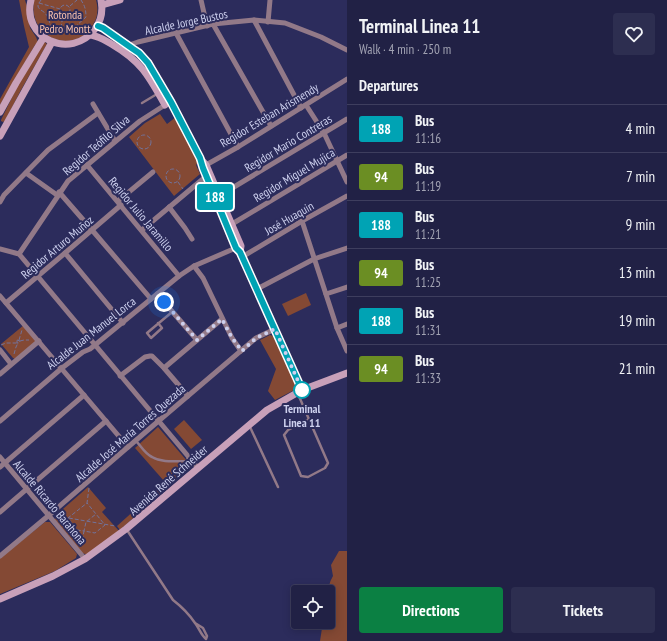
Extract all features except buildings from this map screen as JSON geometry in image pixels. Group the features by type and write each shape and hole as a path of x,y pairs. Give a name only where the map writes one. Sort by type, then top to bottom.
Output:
{"main road":[{"path":"31,0 30,14 37,31 52,42 58,44 72,44 85,39 98,26 101,16 101,3 120,0"},
{"path":"98,26 139,53 151,68 156,83 200,158 219,196 232,224 240,251"},
{"path":"90,35 100,37 130,56 156,83"},
{"path":"0,112 44,37"},
{"path":"1,131 52,42"},
{"path":"208,175 275,329 300,392"},
{"name":"Avenida René Schneider","path":"0,599 53,576 85,559 126,529 267,410 300,392 347,373"}],"street":[{"path":"201,0 207,26"},
{"path":"268,22 270,0"},
{"path":"254,20 303,106 324,133 347,182"},
{"name":"Alcalde Jorge Bustos","path":"120,49 128,45 213,24 254,20 285,23 321,37 347,50"},
{"path":"213,24 270,126"},
{"path":"176,33 238,146"},
{"name":"Regidor Esteban Arismendy","path":"204,167 347,79"},
{"path":"93,104 115,141"},
{"name":"Regidor Teófilo Silva","path":"19,254 68,181 140,121 168,104"},
{"path":"0,202 4,195 48,150 98,113"},
{"name":"Regidor Mario Contreras","path":"219,196 347,119"},
{"name":"Regidor Miguel Mujica","path":"232,224 347,155"},
{"name":"Regidor Julio Jaramillo","path":"87,165 179,276"},
{"name":"Regidor Arturo Muñoz","path":"6,303 92,230 153,172"},
{"path":"26,173 58,194 92,230 151,299"},
{"path":"142,230 208,175"},
{"name":"José Huaquin","path":"240,251 302,221 347,196"},
{"path":"169,207 192,239"},
{"path":"302,221 337,328 347,351"},
{"path":"257,289 314,259 347,248"},
{"path":"0,249 19,254 198,468"},
{"name":"Alcalde Juan Manuel Lorca","path":"0,420 62,368 83,352 90,349 179,276 194,266 240,251"},
{"path":"66,253 122,323"},
{"path":"194,266 203,278 232,338 242,351"},
{"path":"326,294 347,287"},
{"path":"157,294 197,340"},
{"path":"0,296 23,322 37,343 62,368 128,446"},
{"path":"164,368 222,319"},
{"path":"337,328 347,324"},
{"name":"Alcalde José María Torres Quezada","path":"0,556 256,338 275,329"},
{"path":"0,374 11,363 37,343"},
{"path":"0,350 11,363"},
{"path":"120,376 148,356 154,357 188,396"},
{"path":"0,467 84,395"},
{"path":"0,512 106,421"},
{"name":"Alcalde Ricardo Barahona","path":"0,457 85,559"}],"lane":[{"path":"142,103 161,92"},
{"path":"158,323 162,328 151,338 147,332 172,311"},
{"path":"300,392 309,419 328,463 325,468 308,477 301,476 284,436 288,430 309,419"},
{"path":"249,425 278,487"},
{"path":"136,440 152,458 162,461 187,461 188,457"},
{"path":"126,529 173,600 183,608 206,639 207,636 203,628 195,623"}],"path":[{"path":"38,3 41,0"},
{"path":"63,15 70,14 70,7 77,0"},
{"path":"60,34 74,27 86,17 85,6 81,0"},
{"path":"38,3 60,9"},
{"path":"38,3 38,6 46,15 53,30 60,34"},
{"path":"60,9 65,5 70,7"},
{"path":"60,9 63,15 60,34"},
{"path":"142,135 148,137 150,141 148,147 144,149 140,148 137,142 138,137 142,135"},
{"path":"172,169 178,171 179,173 180,178 177,181 173,183 167,180 166,176 172,169"},
{"path":"177,181 184,190"},
{"path":"19,341 24,325 23,322"},
{"path":"11,363 17,340 28,339 37,343"},
{"path":"0,345 6,343 17,343"},
{"path":"68,518 87,502 89,488"},
{"path":"87,502 105,524"},
{"path":"80,551 86,522 96,514"},
{"path":"55,516 115,526"},
{"path":"68,518 76,530 95,533 105,524"}],"green space":[{"path":"19,0 25,0 30,28 38,42 0,105 0,99 29,47"},
{"name":"Rotonda Pedro Montt","path":"34,0 96,0 97,16 87,32 78,39 67,41 56,39 46,34 38,26 34,14"},
{"path":"44,41 47,44 5,121 1,121 19,83"},
{"path":"160,114 167,124 176,117 200,160 196,165 200,174 174,196 129,137 145,123"},
{"path":"306,293 311,305 288,316 282,304"},
{"path":"24,325 36,340 15,359 1,344"},
{"path":"270,335 273,336 298,388 275,400 268,391 276,369 260,340"},
{"path":"184,420 202,440 191,449 174,429"},
{"path":"158,427 187,461 164,481 135,448"},
{"path":"188,462 189,465 187,470 120,530 117,526"},
{"path":"88,487 106,508 102,512 119,531 88,555 82,553 55,520 55,516"},
{"path":"45,522 50,522 77,554 76,558 55,571 0,594 0,558"},
{"path":"339,551 347,551 347,641 320,641 322,629 335,629 335,585 329,585 333,576 331,565"}],"bus line":[{"name":"188","path":"98,26 139,53 151,68 171,102 200,158 236,248 240,252 302,390"}],"place":[{"name":"Terminal Linea 11","path":"302,390"}],"route":[{"path":"164,302 197,340 222,319 232,338 242,351 256,338 275,329 302,390"}]}
